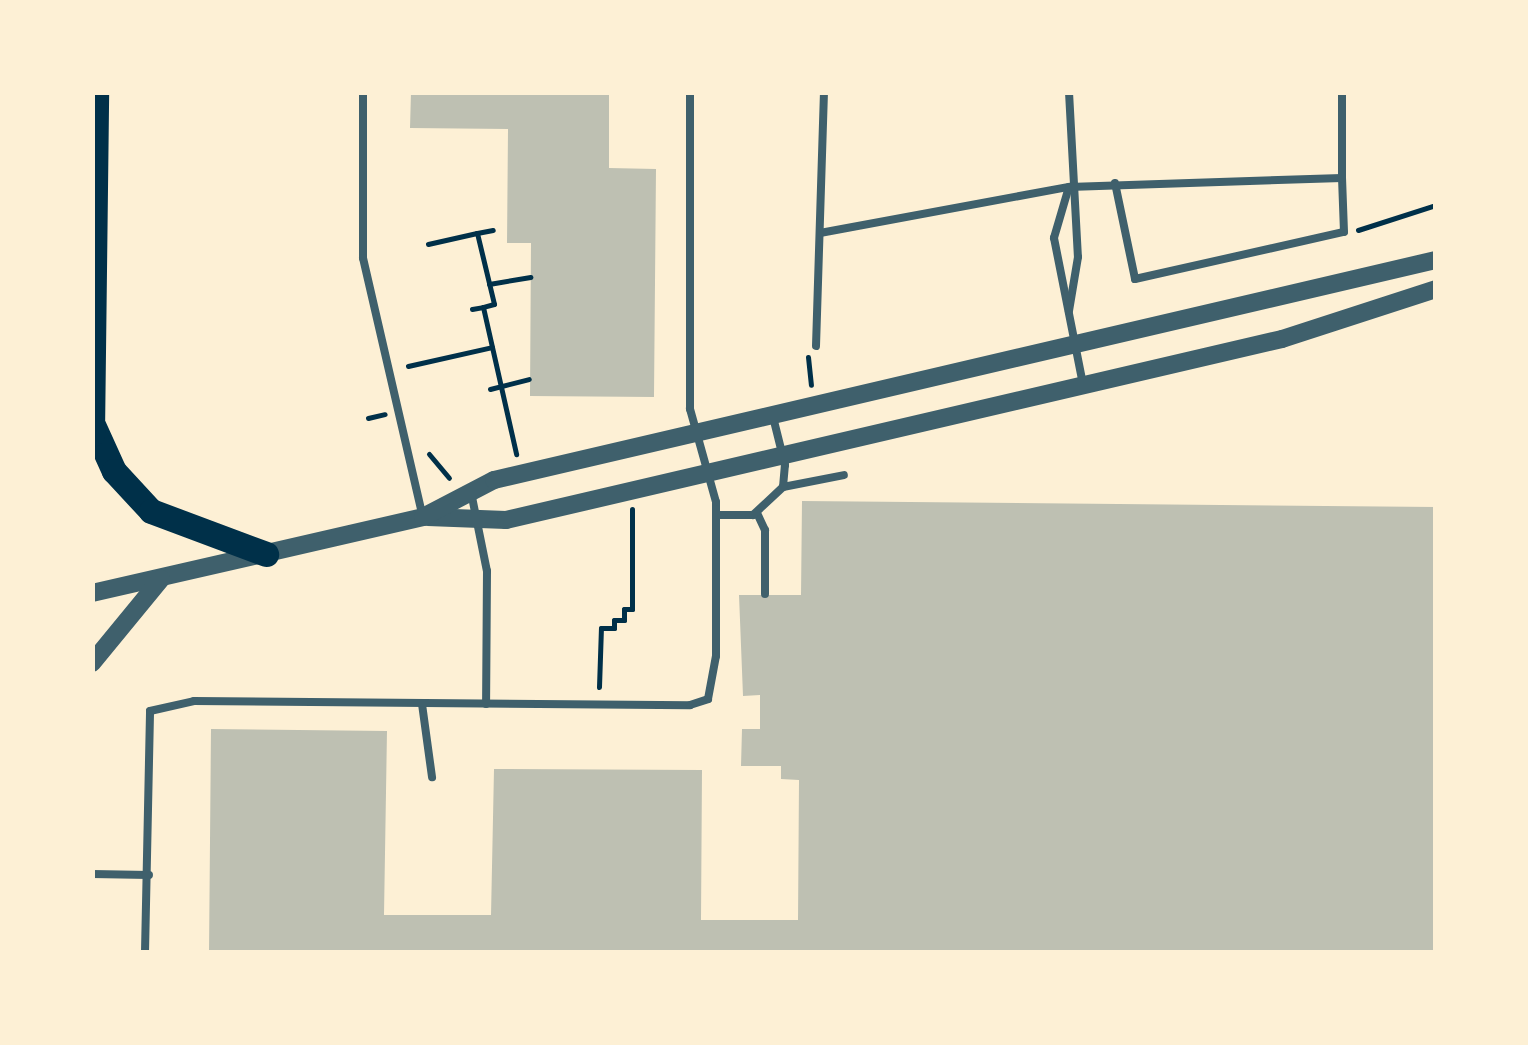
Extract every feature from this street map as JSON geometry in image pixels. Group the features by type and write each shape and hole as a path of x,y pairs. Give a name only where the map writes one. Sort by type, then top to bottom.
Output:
{"highway":[{"path":"96,92 94,430 114,471 150,511 266,554"}],"street":[{"path":"92,592 423,517 494,480 1436,260"},
{"path":"423,517 506,520 1282,340 1436,290"},
{"path":"92,662 160,579"}],"lane":[{"path":"363,92 363,258 423,517"},
{"path":"145,952 150,712 194,701 690,706 708,698 716,656 716,515 710,472 694,432 690,92"},
{"path":"816,346 824,92"},
{"path":"1068,92 1069,187 1078,256 1069,311"},
{"path":"1115,183 1134,278 1344,232 1342,92"},
{"path":"820,233 1069,187 1342,178"},
{"path":"1069,187 1054,238 1083,385"},
{"path":"772,414 783,455 783,488"},
{"path":"716,515 757,512 783,488 844,475"},
{"path":"470,492 487,571 486,704"},
{"path":"757,512 764,530 765,594"},
{"path":"422,704 432,777"},
{"path":"92,874 149,875"}],"path":[{"path":"1344,232 1436,205"},
{"path":"428,244 494,230"},
{"path":"472,309 494,304 477,233"},
{"path":"490,284 530,277"},
{"path":"483,307 518,462"},
{"path":"408,366 492,347"},
{"path":"806,360 810,380"},
{"path":"490,390 500,382 529,378"},
{"path":"424,438 433,463 449,478"},
{"path":"599,705 601,628 614,628 614,620 624,620 624,609 632,609 630,502"}],"building":[{"path":"411,92 609,95 609,168 656,169 654,397 530,396 531,243 507,243 508,129 410,128"},
{"path":"802,501 1436,507 1436,952 209,952 211,729 387,731 384,915 491,915 494,769 702,770 701,920 798,920 799,780 781,779 781,766 741,766 742,729 760,729 760,695 743,696 739,595 801,595"}]}
